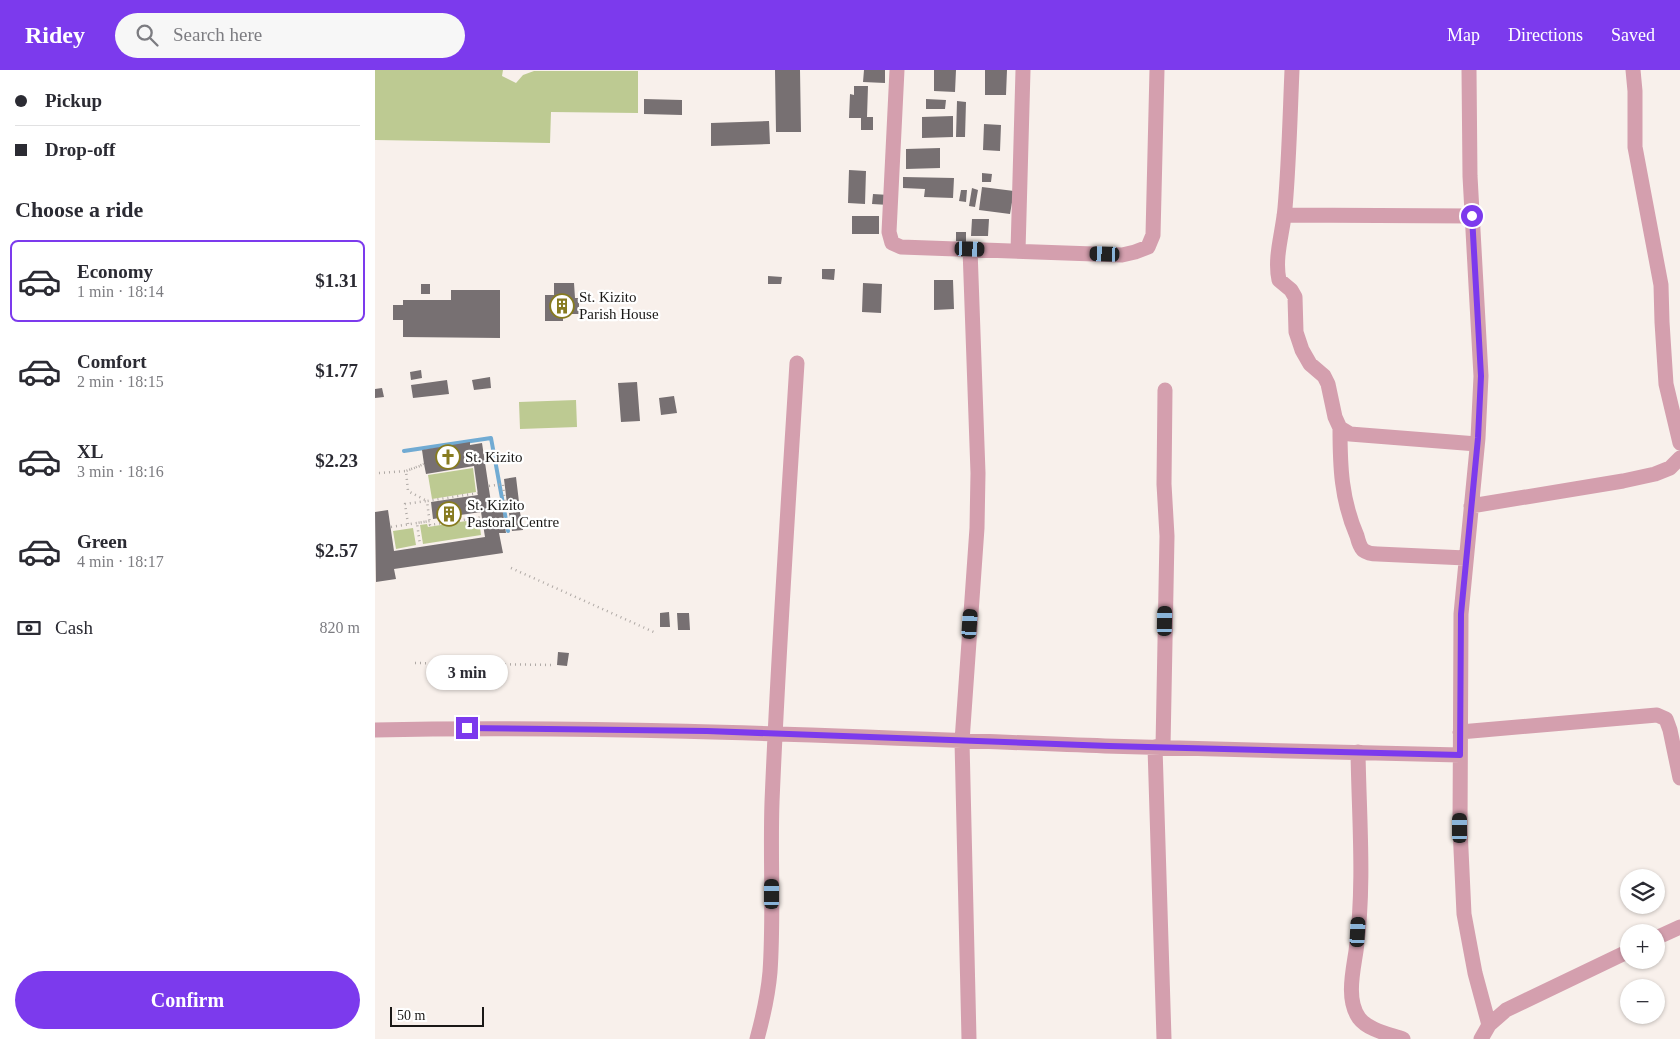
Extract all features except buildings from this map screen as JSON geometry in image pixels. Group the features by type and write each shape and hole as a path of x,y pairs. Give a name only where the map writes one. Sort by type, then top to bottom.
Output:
{"street":[{"path":"897,70 889,232 892,243 901,246 1123,255 1148,246 1153,235 1157,70"},
{"path":"1018,251 1023,70"},
{"path":"1292,70 1284,215 1276,268 1279,280 1295,296 1296,332 1302,350 1311,364 1324,376 1328,384 1335,417 1340,428 1343,492 1353,527 1363,550 1368,553 1466,558"},
{"path":"1469,70 1472,216 1481,376 1477,444 1461,614 1460,828 1464,914 1475,973 1489,1025"},
{"path":"1633,70 1635,147 1661,285 1667,384 1680,444"},
{"path":"1284,215 1472,216"},
{"path":"969,1039 962,741 977,528 978,473 970,249"},
{"path":"757,1039 765,1009 770,974 772,803 797,362"},
{"path":"1164,1039 1159,748 1167,536 1164,484 1165,390"},
{"path":"1340,428 1350,434 1477,444"},
{"path":"1471,506 1655,474 1670,468 1680,458"},
{"path":"1460,732 1657,714 1666,719 1670,730 1680,778"},
{"path":"375,730 485,728 707,731 1159,748 1460,755"},
{"path":"1358,752 1361,884 1352,981 1353,1001 1358,1017 1368,1026 1403,1039"},
{"path":"1665,934 1680,927"},
{"path":"1481,1039 1489,1025 1506,1010 1620,955"}],"path":[{"path":"379,474 406,471 423,464 424,464 406,471"},
{"path":"406,471 408,491 427,501"},
{"path":"489,486 503,484 505,504 492,507"},
{"path":"407,524 405,504 478,493"},
{"path":"427,501 431,525 482,517"},
{"path":"391,527 430,520"},
{"path":"420,545 417,523 430,520"},
{"path":"511,568 656,633"},
{"path":"415,663 554,665"}],"green space":[{"path":"375,70 503,70 502,76 516,83 523,75 534,71 638,71 638,113 551,112 550,143 375,140"},
{"path":"576,400 577,427 520,429 519,402"},
{"path":"473,468 476,492 432,499 428,475"},
{"path":"479,519 481,535 423,544 420,525 427,524 428,527"},
{"path":"413,528 416,545 396,549 393,531"}],"waterway":[{"path":"404,451 491,438 508,531"}],"place":[{"name":"St. Kizito Parish House","path":"562,306"},
{"name":"St. Kizito","path":"448,457"},
{"name":"St. Kizito Pastoral Centre","path":"449,514"}],"route":[{"path":"467,728 707,731 1109,746 1460,755 1461,614 1478,438 1481,376 1472,216"}]}
